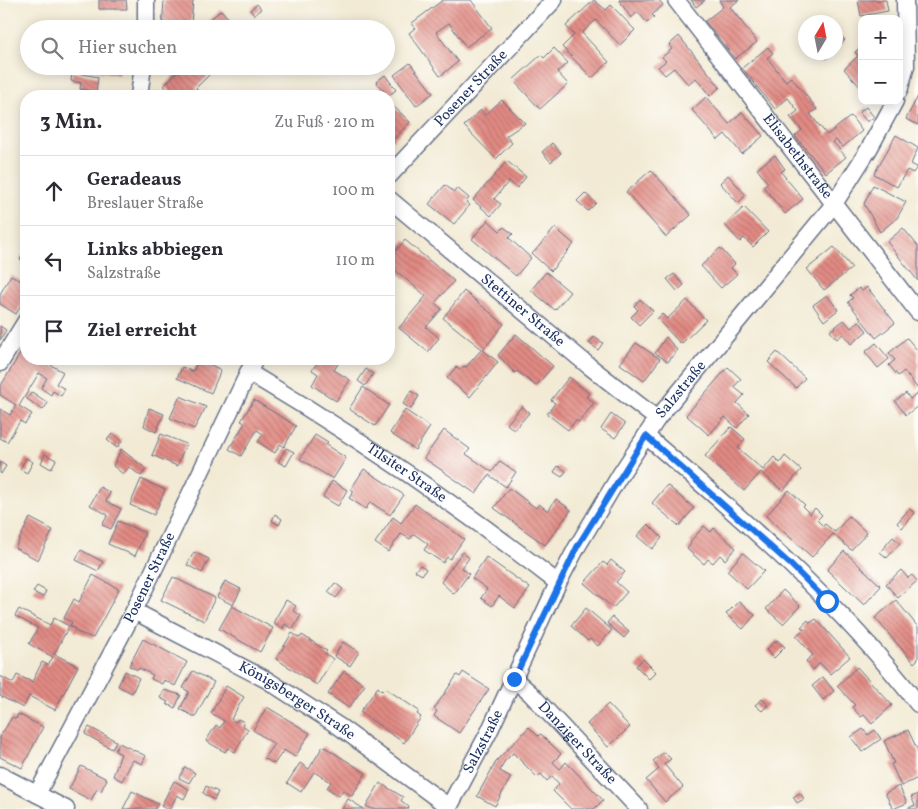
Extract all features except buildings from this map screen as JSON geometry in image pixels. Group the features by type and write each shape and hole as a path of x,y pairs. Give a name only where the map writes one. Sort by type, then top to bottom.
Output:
{"street":[{"path":"146,0 146,20"},
{"name":"Posener Straße","path":"395,170 554,0"},
{"name":"Elisabethstraße","path":"676,0 918,312"},
{"path":"903,84 912,69 905,0"},
{"path":"140,90 142,75"},
{"name":"Salzstraße","path":"449,808 490,732 558,583 586,532 657,418 834,204 869,149 893,105"},
{"name":"Stettiner Straße","path":"395,204 582,360 657,418"},
{"path":"0,363 20,331"},
{"name":"Posener Straße","path":"37,794 134,611 252,365"},
{"name":"Tilsiter Straße","path":"252,365 496,535 558,583"},
{"path":"646,436 790,564 862,638 918,704"},
{"name":"Königsberger Straße","path":"134,611 267,680 340,727 449,808"},
{"name":"Danziger Straße","path":"514,679 530,692 638,809"},
{"path":"0,775 66,809"}],"route":[{"path":"514,679 536,629 577,547 646,436 790,564 827,601"}]}
